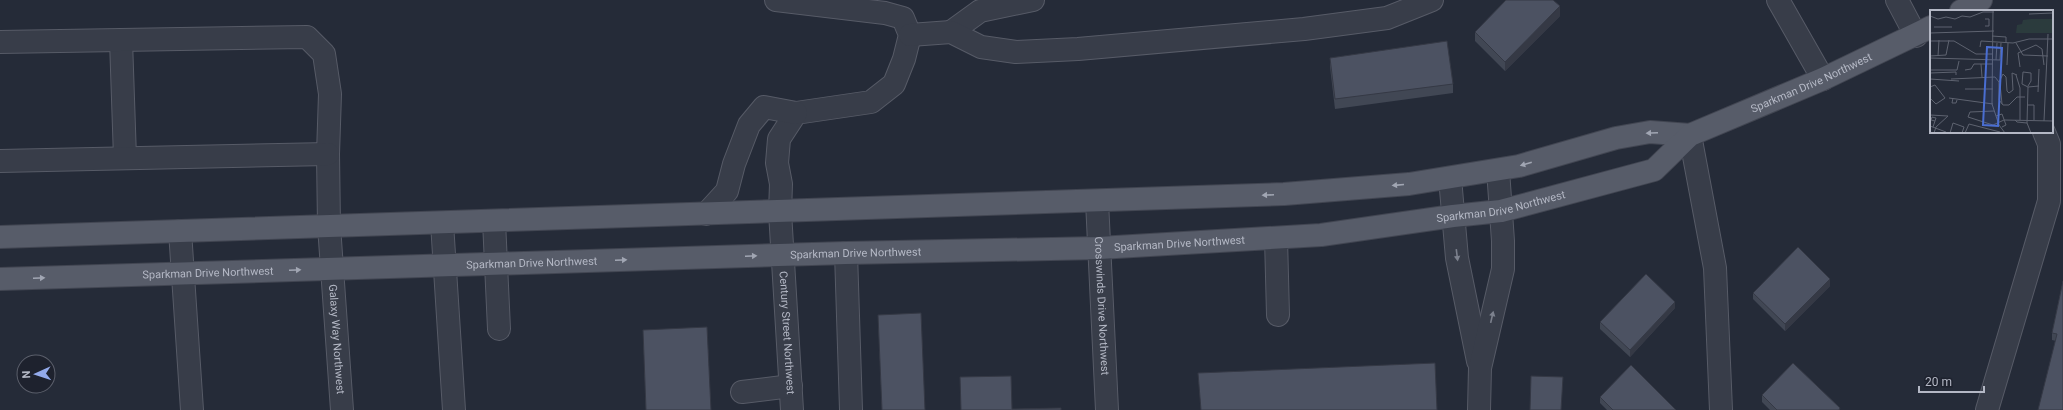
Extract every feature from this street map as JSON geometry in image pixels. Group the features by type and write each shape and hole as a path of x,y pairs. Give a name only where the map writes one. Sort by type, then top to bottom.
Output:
{"main road":[{"path":"1963,10 1982,0"},
{"name":"Sparkman Drive Northwest","path":"0,279 846,253 1099,248 1321,235 1453,216 1501,211 1654,170 1690,135 1824,79 1924,32"},
{"name":"Sparkman Drive Northwest","path":"0,237 1284,194 1408,184 1498,170 1519,166 1616,138 1650,132 1690,135"}],"street":[{"path":"706,214 727,191 734,164 749,125 764,107 796,113 871,102 894,84 904,59 910,35 903,18 885,12 776,0"},
{"path":"951,32 980,11 1033,0"},
{"path":"910,35 951,32 981,47 1016,52 1078,49 1304,29 1388,18 1432,0"},
{"path":"1897,0 1924,32"},
{"path":"1982,0 1988,10"},
{"path":"1783,2 1824,79"},
{"name":"Galaxy Way Northwest","path":"0,42 307,38 324,54 330,94 328,154 329,226 342,410"},
{"path":"121,40 125,158"},
{"name":"Century Street Northwest","path":"792,410 780,212 781,184 777,162 779,139 796,113"},
{"path":"1987,410 2049,200 2049,144 2044,133"},
{"path":"1690,135 1714,268 1721,410"},
{"path":"0,161 328,154"},
{"path":"1479,410 1480,368 1503,269 1498,170"},
{"path":"1450,178 1457,258 1480,368"},
{"name":"Crosswinds Drive Northwest","path":"1097,201 1107,410"},
{"path":"494,221 499,330"},
{"path":"442,223 454,410"},
{"path":"180,231 192,410"},
{"path":"1276,238 1278,315"},
{"path":"846,253 851,410"},
{"path":"742,392 791,386"}],"building":[{"path":"1506,0 1553,0 1560,6 1505,62 1475,32"},
{"path":"1447,41 1453,84 1335,99 1330,58"},
{"path":"1798,247 1830,279 1785,324 1753,293"},
{"path":"1646,274 1675,302 1630,350 1600,322"},
{"path":"2063,281 2063,410 2038,410 2057,334 2052,333"},
{"path":"921,313 925,410 882,410 878,315"},
{"path":"707,327 711,410 646,410 643,330"},
{"path":"1435,363 1437,410 1201,410 1198,373"},
{"path":"1793,363 1840,408 1839,410 1777,410 1762,395"},
{"path":"1631,365 1676,410 1613,410 1600,397"},
{"path":"1011,376 1012,409 1061,408 1061,410 961,410 960,377"},
{"path":"1531,376 1563,377 1561,410 1530,410"}]}
